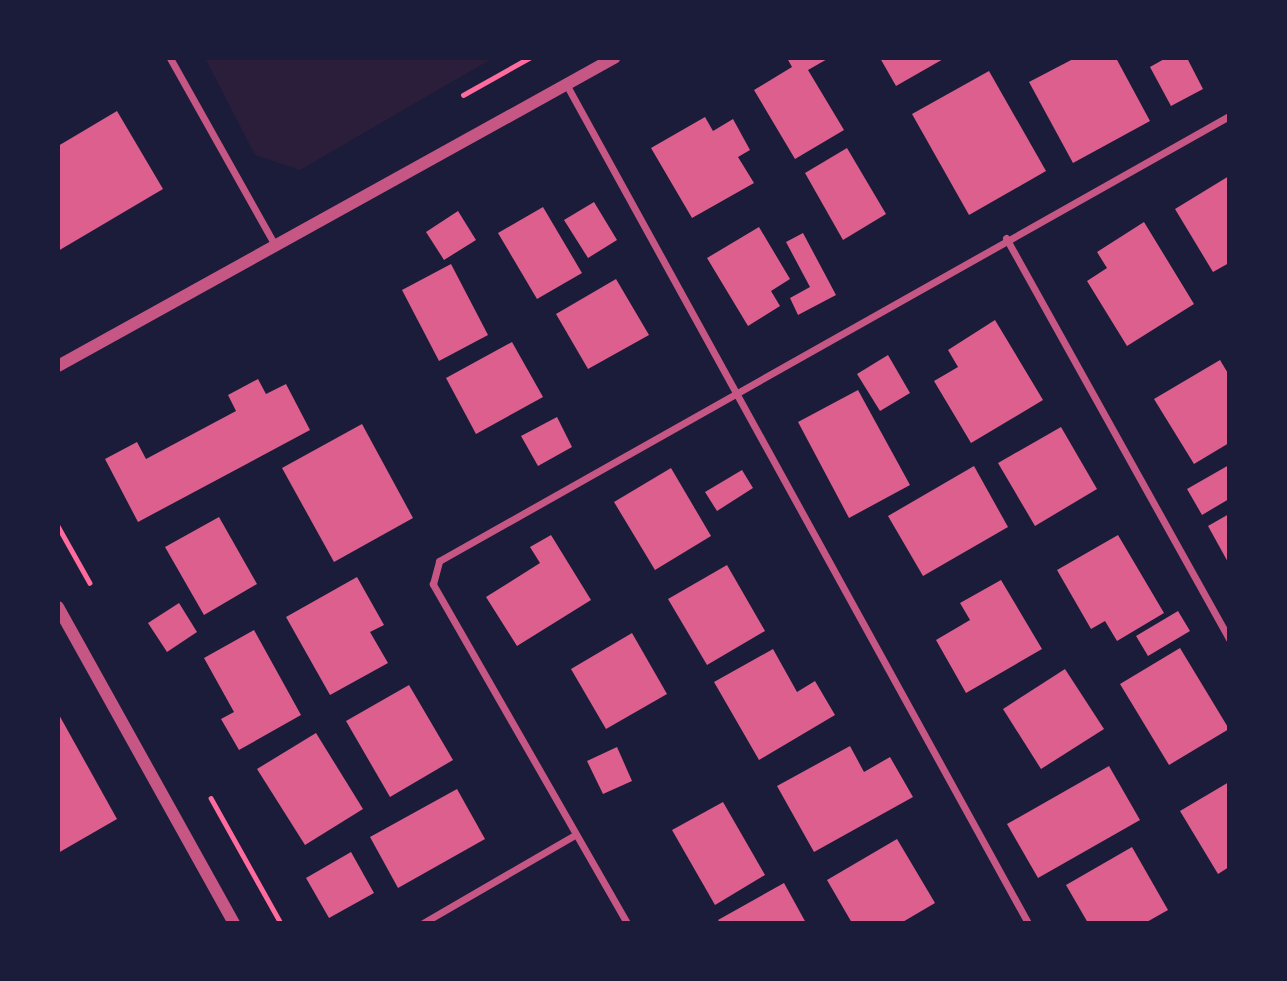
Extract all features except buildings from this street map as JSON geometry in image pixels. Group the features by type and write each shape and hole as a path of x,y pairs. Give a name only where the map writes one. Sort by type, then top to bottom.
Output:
{"street":[{"path":"170,58 275,245"},
{"path":"58,366 614,58"},
{"path":"566,84 1028,923"},
{"path":"627,923 573,836 433,584 439,561 733,390 1229,116"},
{"path":"1006,237 1229,639"},
{"path":"58,607 234,923"},
{"path":"423,923 573,836"}],"shaded area":[{"path":"205,58 493,58 300,170 255,155"}]}
